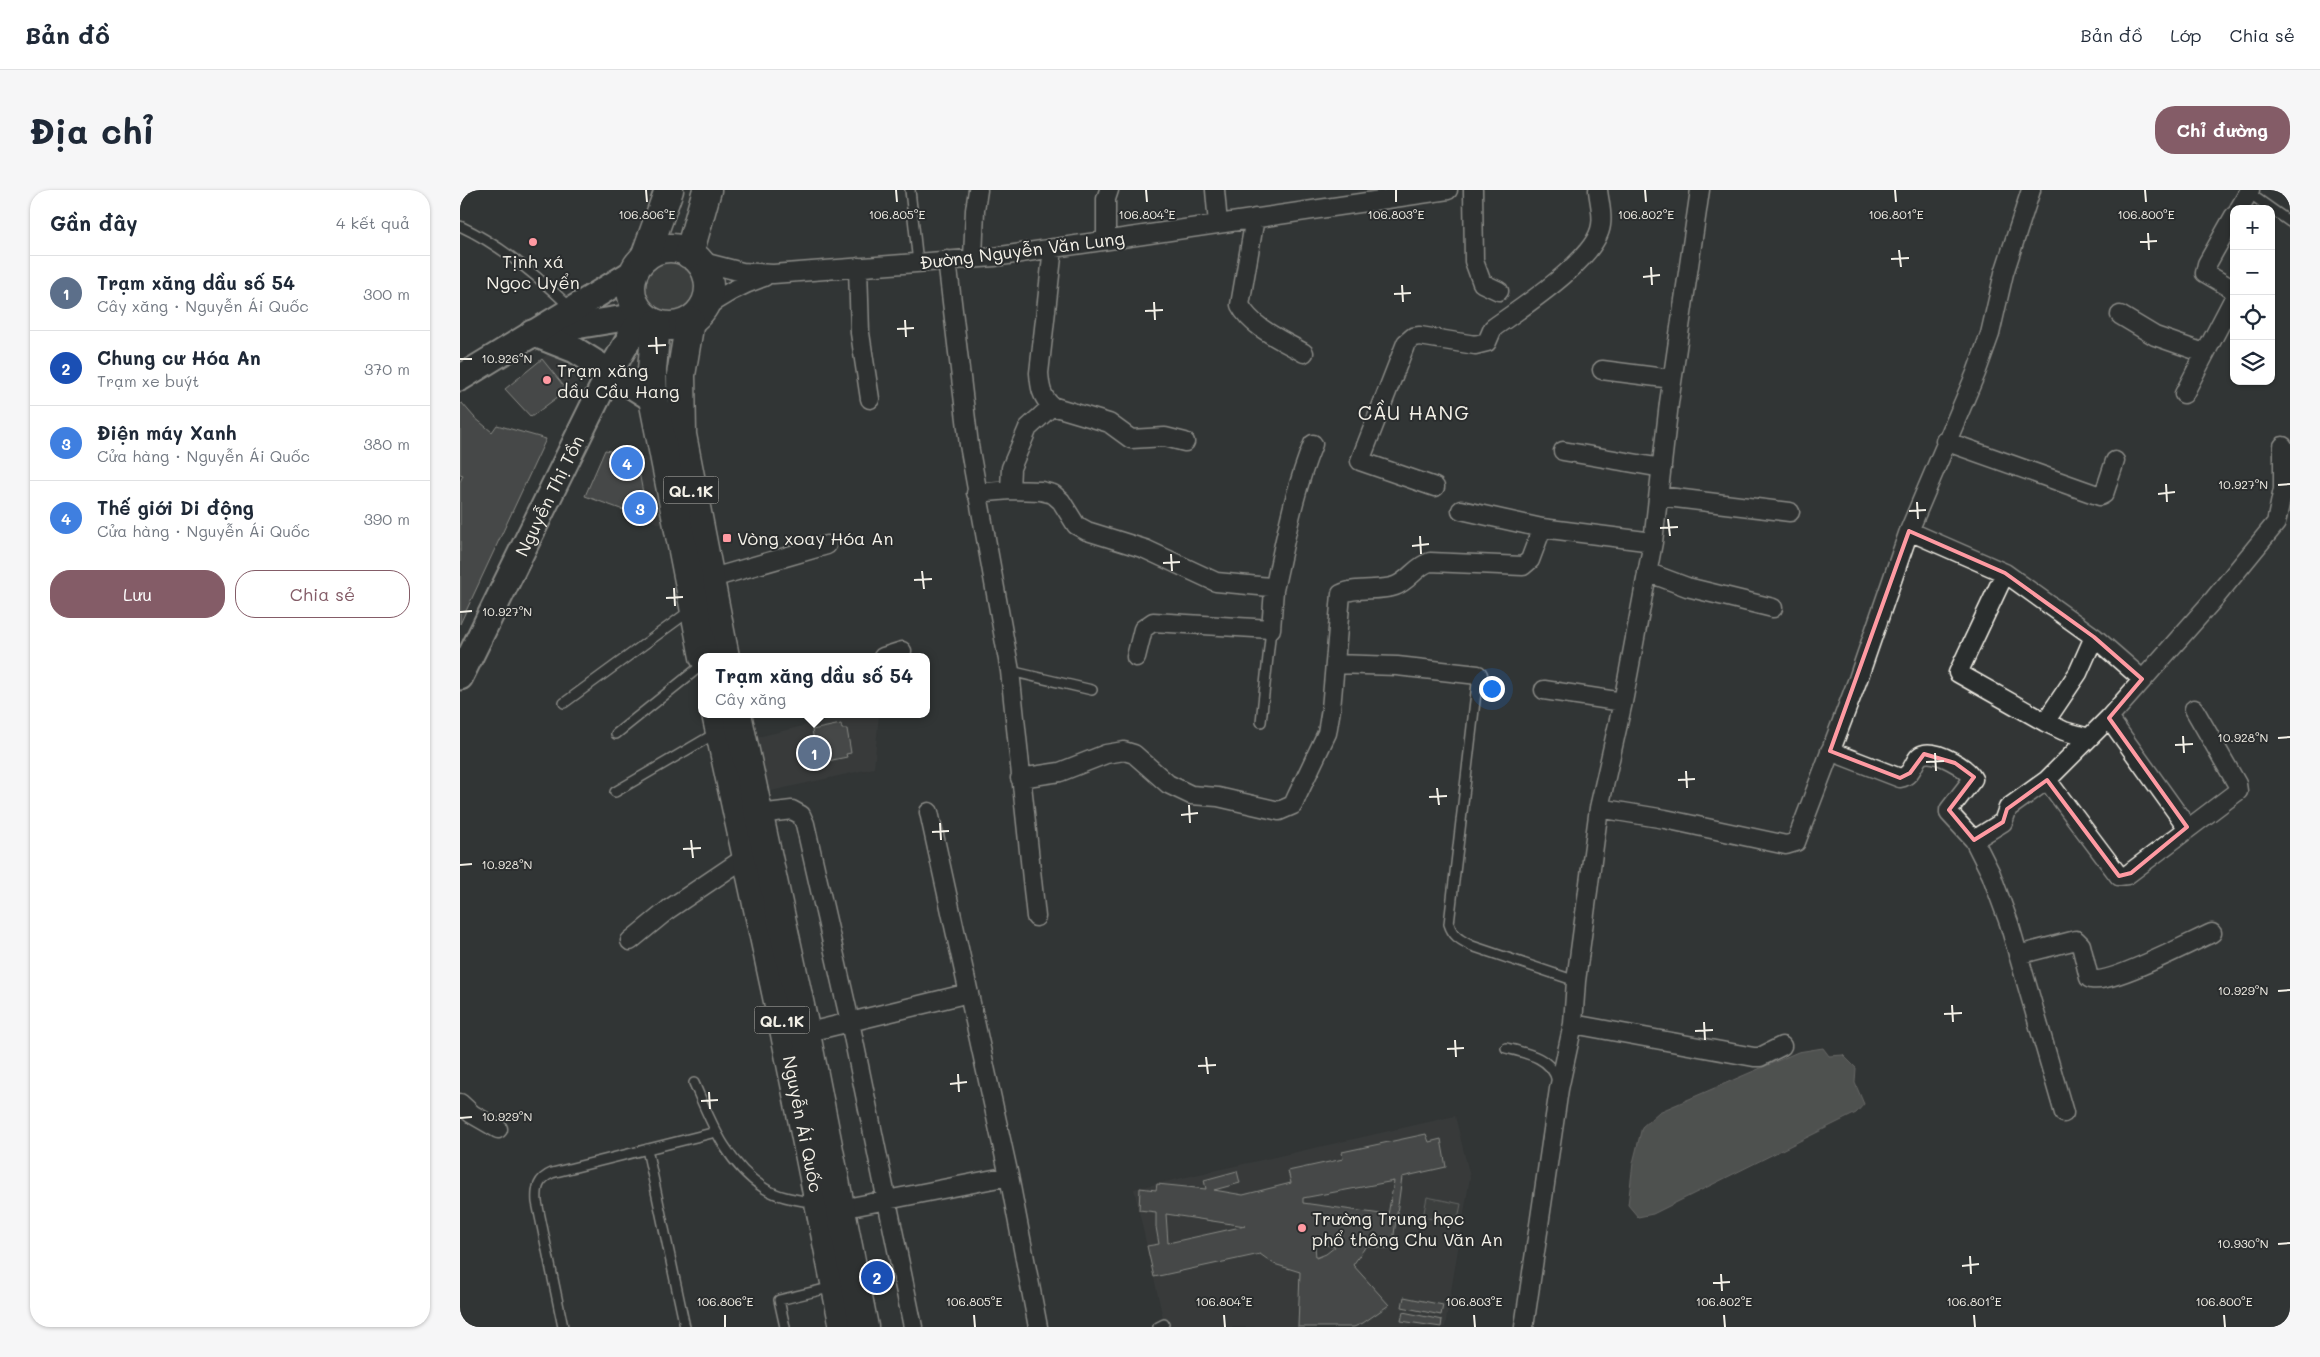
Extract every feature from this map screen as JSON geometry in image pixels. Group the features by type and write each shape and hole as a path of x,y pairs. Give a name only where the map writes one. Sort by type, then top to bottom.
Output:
{"main road":[{"path":"694,257 707,190"},
{"path":"639,265 653,252 671,248 694,257 706,272 709,286 707,299 695,316 679,325 649,320 634,302 631,287 639,265 667,191"},
{"name":"QL.1K","path":"695,316 681,375 682,435 724,653"},
{"name":"QL.1K","path":"649,320 653,399 703,653"},
{"name":"Nguyễn Ái Quốc","path":"724,720 740,777 746,857 830,1206 864,1327"},
{"name":"Nguyễn Ái Quốc","path":"740,777 759,814 805,1032 830,1206 836,1286 844,1327"}],"street":[{"path":"973,258 975,210 978,190"},
{"path":"1106,240 1106,200 1109,190"},
{"path":"1215,190 1218,224"},
{"name":"Đường Nguyễn Văn Lung","path":"694,257 742,272 773,274 918,263 1052,248 1448,190"},
{"path":"1472,190 1474,261 1482,283 1499,291"},
{"path":"1435,487 1360,461 1406,342 1413,337 1420,336 1475,345 1487,342 1493,328 1567,273 1597,237 1601,224 1598,190"},
{"path":"1524,1327 1559,1089 1573,1024 1576,982 1599,808 1623,702 1653,542 1672,378 1700,190"},
{"path":"1599,808 1791,844 1796,842 1858,679 1909,531 1976,373 1990,334 2004,273 2031,190"},
{"path":"2242,205 2250,192"},
{"path":"1255,218 1240,305 1245,315 1304,353"},
{"path":"2230,223 2207,264 2205,273 2230,288"},
{"path":"1052,248 1039,372 1041,392 1052,406 1108,423 1131,439 1166,438 1185,442"},
{"path":"947,260 976,493 1010,671 1036,916"},
{"path":"460,378 639,265"},
{"path":"858,267 860,333 870,399"},
{"name":"Đường Nguyễn Văn Lung","path":"695,316 718,298 743,284 773,274"},
{"path":"2184,394 2230,305"},
{"path":"2120,315 2155,336 2204,354"},
{"path":"532,333 649,320"},
{"name":"Nguyễn Thị Tồn","path":"460,677 610,372 649,320"},
{"path":"532,333 575,350 653,399"},
{"path":"1602,370 1672,378"},
{"path":"1010,490 1012,468 1028,428 1052,406"},
{"path":"1946,441 2100,496 2104,494 2115,461"},
{"path":"1136,657 1143,629 1153,622 1271,629 1274,590 1288,525 1313,444"},
{"path":"1974,840 2003,822 2008,808 2047,780 2109,718 2214,599 2276,523 2283,489 2283,446"},
{"path":"1563,451 1662,468"},
{"path":"976,493 1010,490 1041,491 1053,494 1062,501 1076,525 1087,531 1145,549 1216,582 1270,587 1274,590"},
{"path":"1659,496 1790,512"},
{"path":"1461,510 1542,528 1653,542"},
{"path":"1020,778 1060,772 1106,754 1124,751 1134,754 1168,784 1191,796 1218,797 1265,809 1279,810 1288,808 1293,804 1326,733 1331,709 1341,594 1354,590 1373,591 1396,586 1421,565 1430,562 1523,566 1530,560 1542,528"},
{"path":"1909,531 2005,574 2094,637 2142,679"},
{"path":"709,579 827,545"},
{"path":"1647,572 1687,587 1773,608"},
{"path":"2005,574 1958,673 2045,722 2064,731 2089,738"},
{"path":"2045,722 2078,672 2094,637"},
{"path":"896,653 902,651"},
{"path":"1335,664 1396,666 1478,675"},
{"path":"1544,690 1623,702"},
{"path":"2047,780 2119,876 2131,873 2187,827 2236,793 2238,788 2194,709"},
{"path":"2109,718 2187,827"},
{"path":"1830,751 1900,778 1910,773 1919,757 1924,754 1935,755 1955,762 1970,773 1973,779 1948,810 1949,814 1974,840 1994,883 2009,923 2064,1113"},
{"path":"759,814 792,810 803,819 850,1022 913,1327"},
{"path":"929,812 1009,1176 1038,1327"},
{"path":"630,941 669,909 746,857"},
{"path":"2018,955 2076,940 2081,944 2089,978 2097,981 2125,973 2212,933"},
{"path":"805,1032 970,993"},
{"path":"1573,1024 1754,1057 1760,1057 1782,1046"},
{"path":"460,1103 472,1114 498,1129"},
{"path":"830,1206 888,1200 1009,1176"}],"lane":[{"path":"910,190 918,263"},
{"path":"2250,192 2290,222"},
{"path":"460,226 475,233 531,272 572,309"},
{"path":"564,703 694,608"},
{"path":"1260,722 1271,629"},
{"path":"616,734 698,668"},
{"path":"1010,671 1092,690"},
{"path":"1478,675 1449,924 1452,932 1458,939 1472,946 1576,982"},
{"path":"615,792 724,720"},
{"path":"1506,1048 1527,1054 1549,1064 1555,1071 1559,1089"},
{"path":"694,1082 716,1132 738,1165 764,1188 781,1196 830,1206"},
{"path":"563,1327 538,1209 537,1186 545,1176 552,1173 716,1132"},
{"path":"647,1148 685,1327"},
{"path":"785,1327 779,1300 836,1286"}],"highlighted area":[{"path":"1909,531 2005,573 2094,637 2142,679 2109,718 2187,827 2131,873 2119,876 2047,780 2007,809 2003,822 1974,840 1949,810 1974,777 1955,763 1924,754 1910,773 1900,778 1830,751"}],"shaded area":[{"path":"670,257 687,262 695,270 700,287 695,304 687,312 670,317 653,312 645,304 640,287 645,270 653,262"},
{"name":"Trạm xăng dầu Cầu Hang","path":"555,348 590,372 531,417 505,389"},
{"path":"605,450 655,460 668,527 585,496"},
{"path":"836,718 879,718 874,768 762,793 750,739"},
{"path":"1823,1048 1829,1056 1843,1055 1856,1068 1855,1083 1864,1104 1856,1113 1653,1214 1638,1217 1628,1205 1633,1163 1642,1127 1659,1112 1798,1052"},
{"name":"Trường Trung học phổ thông Chu Văn An","path":"1455,1116 1470,1177 1445,1327 1165,1327 1134,1189"},
{"path":"1427,1197 1461,1204 1457,1224 1423,1217"}],"building":[{"name":"Trạm xăng dầu Cầu Hang","path":"542,359 567,390 531,417 505,389"},
{"path":"462,403 474,417 492,432 497,425 546,439 460,624 460,482 463,475 460,474 460,404"},
{"path":"605,450 636,456 648,519 585,496"},
{"path":"841,724 842,729 847,729 851,753 846,754 847,757 818,763 812,730"},
{"path":"1426,1134 1429,1142 1441,1139 1446,1167 1402,1177 1392,1249 1366,1246 1353,1265 1389,1305 1363,1323 1354,1327 1298,1327 1300,1272 1274,1264 1260,1254 1154,1277 1147,1246 1159,1244 1156,1212 1139,1210 1140,1188 1156,1190 1157,1184 1206,1189 1204,1180 1237,1171 1240,1183 1214,1190 1243,1195 1291,1183 1288,1171 1343,1159 1342,1152","holes":["1394,1181 1388,1215 1303,1203 1303,1198","1166,1214 1245,1226 1168,1243","1319,1243 1335,1247 1326,1254 1316,1258 1315,1244"]},
{"path":"1404,1297 1443,1305 1441,1315 1402,1307"},
{"path":"1403,1312 1442,1320 1441,1327 1401,1321"}],"place":[{"name":"Tịnh xá Ngọc Uyển","path":"533,242"},
{"name":"Trạm xăng dầu Cầu Hang","path":"547,380"},
{"name":"Thế giới Di động","path":"627,463"},
{"name":"Điện máy Xanh","path":"640,508"},
{"name":"Vòng xoay Hóa An","path":"727,538"},
{"name":"Trạm xăng dầu số 54","path":"814,753"},
{"name":"Trường Trung học phổ thông Chu Văn An","path":"1302,1228"},
{"name":"Chung cư Hóa An","path":"877,1277"}],"district":[{"name":"CẦU HANG","path":"1414,412"}]}
